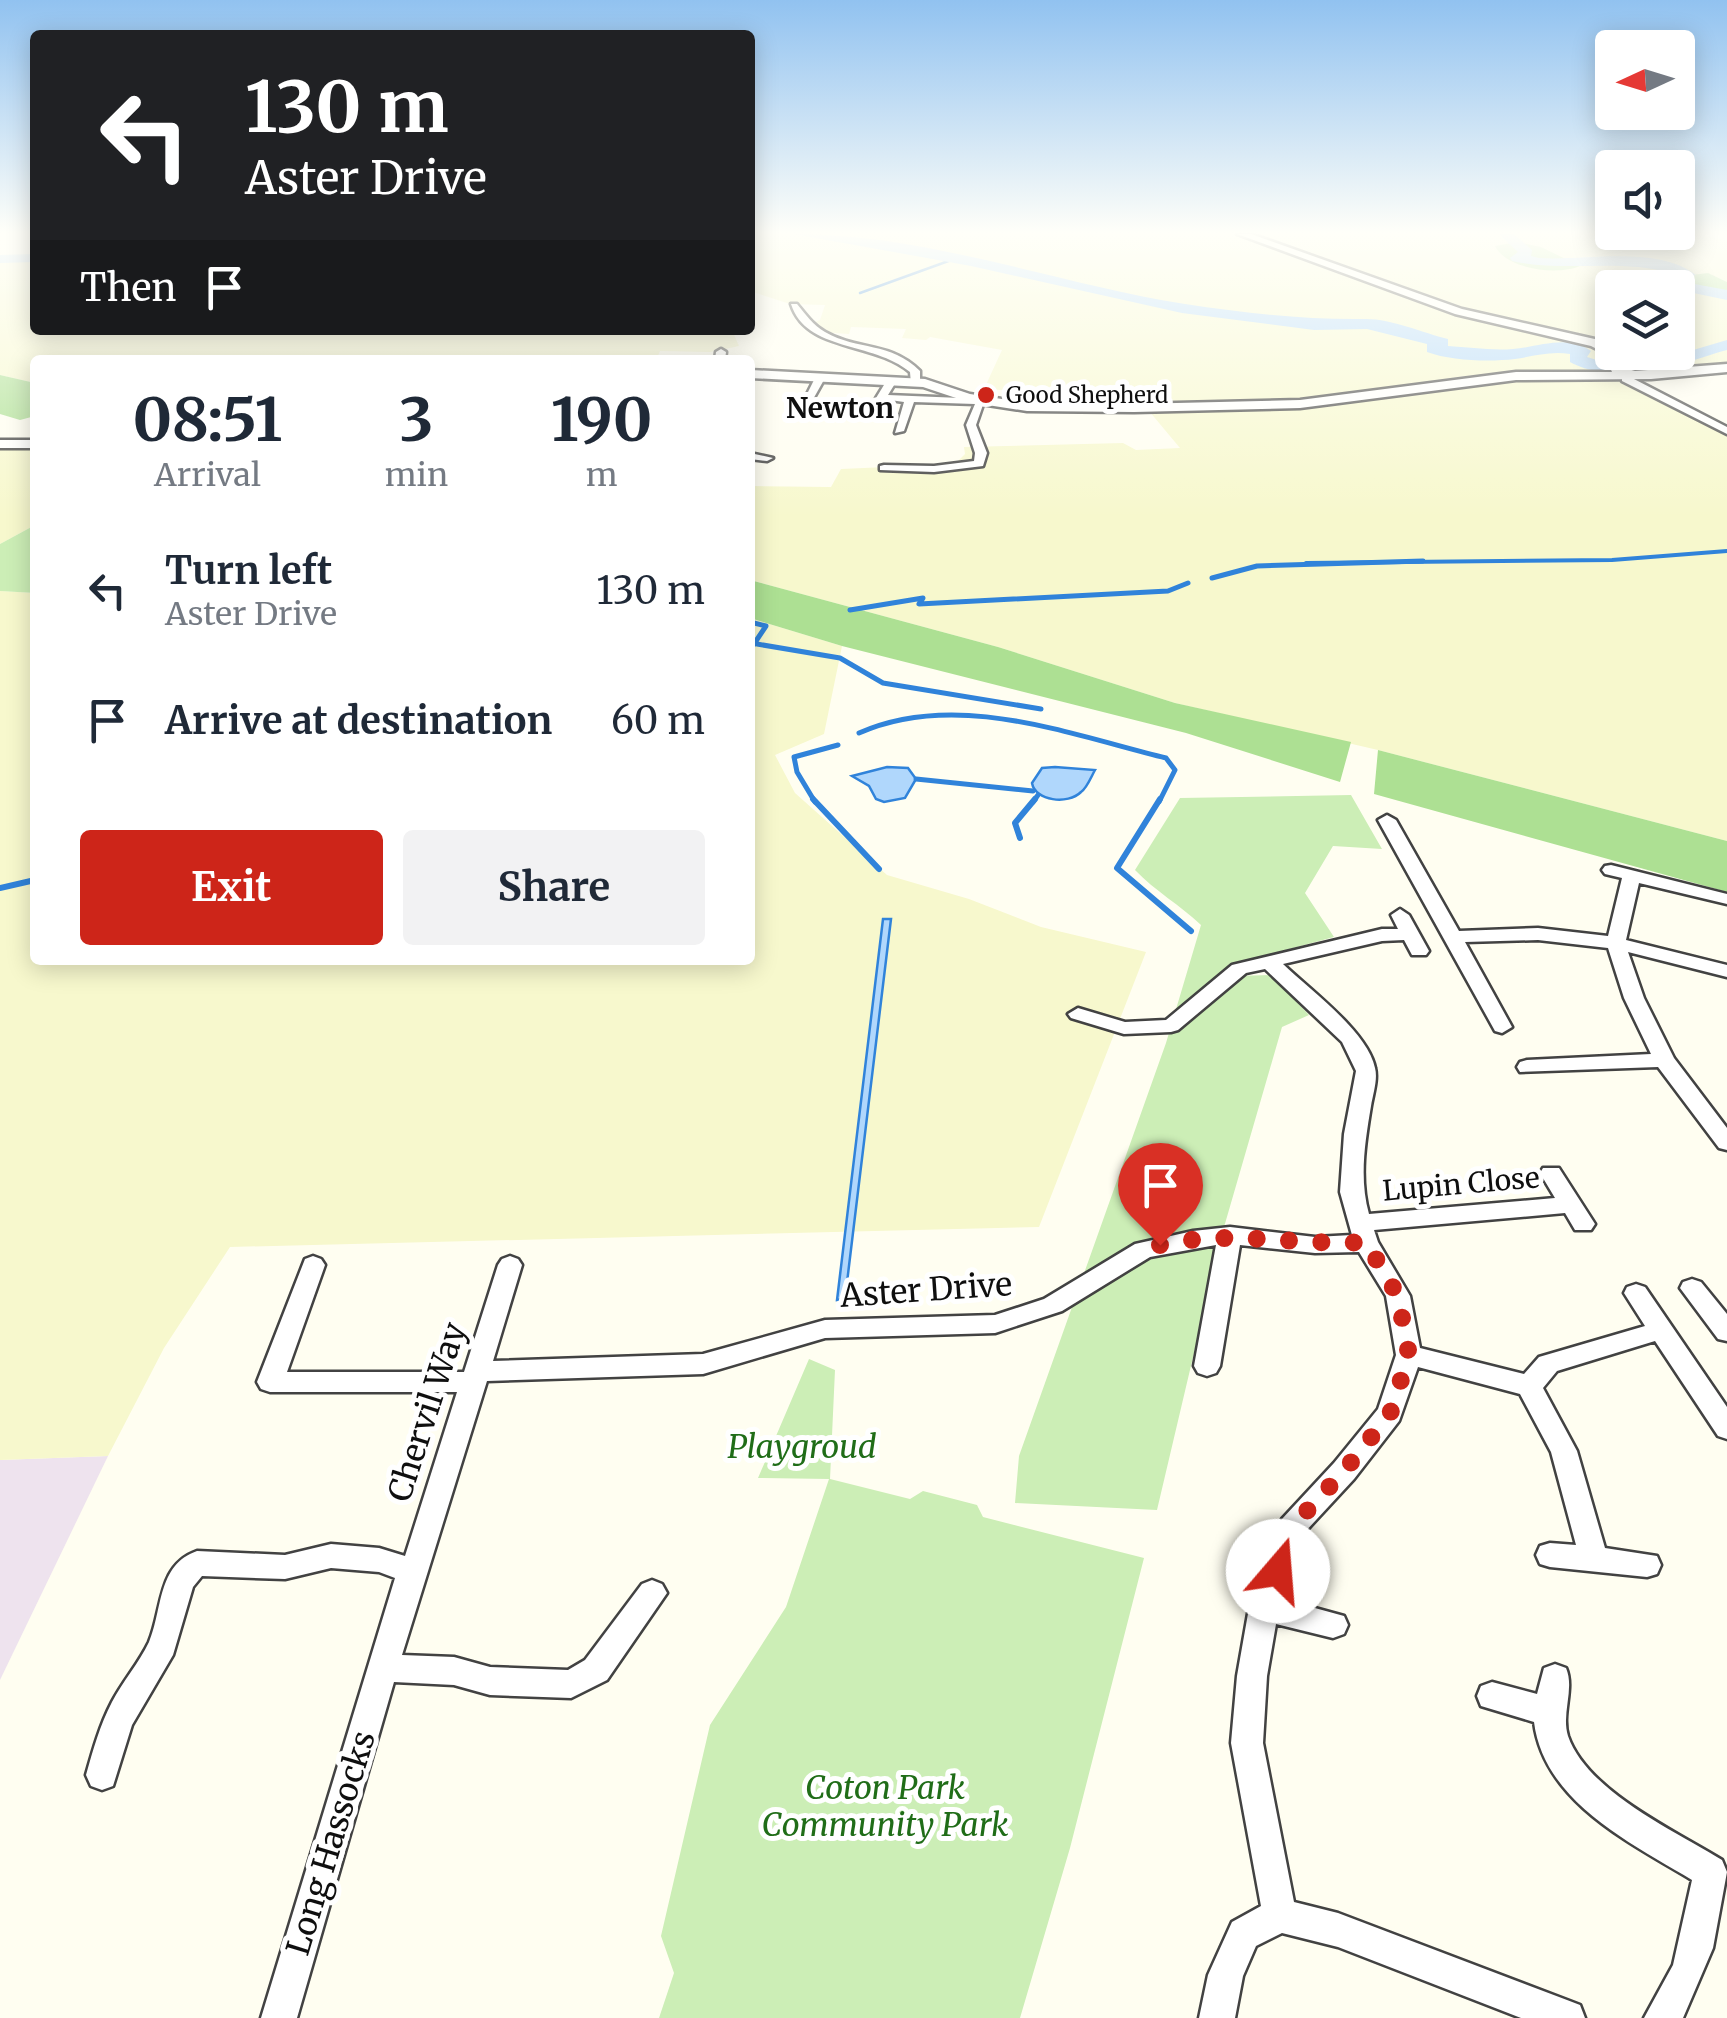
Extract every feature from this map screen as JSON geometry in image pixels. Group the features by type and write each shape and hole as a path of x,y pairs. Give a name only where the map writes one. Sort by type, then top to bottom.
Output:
{"street":[{"path":"812,328 817,335 894,356 915,371 915,382"},
{"path":"1530,328 1595,343 1608,350 1616,369 1631,374"},
{"path":"891,382 881,398 1066,408 1300,404 1502,378 1727,368"},
{"path":"755,374 915,382 981,401"},
{"path":"1631,374 1626,379 1727,430"},
{"path":"803,408 820,378"},
{"path":"880,431 905,432 909,400"},
{"path":"884,468 934,469 979,464 981,452 971,425 981,401"},
{"path":"0,444 30,444"},
{"path":"755,457 767,458"},
{"path":"1387,820 1502,1026"},
{"path":"1612,870 1727,899"},
{"path":"1632,876 1616,943 1634,998 1664,1060 1727,1143"},
{"path":"1078,1014 1124,1028 1172,1026 1239,969 1382,935 1409,934"},
{"path":"1453,937 1538,934 1616,943 1727,972"},
{"path":"1269,962 1349,1038 1366,1071 1351,1192 1362,1233 1398,1296 1409,1355 1390,1414 1292,1527 1264,1608 1252,1676 1247,1742 1280,1915"},
{"path":"1528,1067 1664,1060"},
{"name":"Lupin Close","path":"1362,1233 1576,1214 1551,1173"},
{"name":"Aster Drive","path":"314,1265 270,1382 474,1377 703,1364 824,1329 994,1324 1053,1306 1143,1250 1230,1235 1316,1245 1362,1233"},
{"path":"1207,1366 1230,1235"},
{"name":"Chervil Way","path":"410,1580 510,1265"},
{"path":"1692,1288 1718,1308 1727,1332"},
{"path":"1636,1293 1727,1428"},
{"path":"1529,1386 1548,1364 1662,1330"},
{"path":"1409,1355 1529,1386 1564,1451 1594,1559"},
{"path":"1550,1555 1647,1565"},
{"path":"102,1776 118,1720 152,1669 166,1636 181,1577 188,1568 198,1563 285,1567 331,1556 379,1560 412,1571 410,1580"},
{"name":"Long Hassocks","path":"279,2018 410,1580"},
{"path":"384,1668 454,1671 490,1681 571,1684 596,1670 652,1593"},
{"path":"1264,1608 1333,1625"},
{"path":"1555,1678 1549,1712 1558,1751 1589,1790 1718,1865 1691,1966 1662,2018"},
{"path":"1492,1696 1549,1712"},
{"path":"1216,2018 1226,1974 1244,1934 1280,1915 1311,1920 1566,2018"}],"shaded area":[{"path":"108,1456 0,1680 0,1460"}],"green space":[{"path":"0,328 30,328 30,335 734,335 739,346 710,352 660,351 658,355 30,355 30,382 0,375"},
{"path":"816,328 851,328 849,334 819,332"},
{"path":"883,328 1515,328 1584,343 1595,351 1595,370 1599,370 1466,376 1304,399 1046,405 1051,393 984,389 1002,350 930,337 902,338 906,329"},
{"path":"1531,328 1595,328 1595,345"},
{"path":"1695,328 1727,328 1727,364 1695,367"},
{"path":"0,375 30,382 30,417 20,420 0,414"},
{"path":"1617,378 1727,435 1727,841 1378,750 1175,703 998,647 755,581 755,486 831,487 841,469 955,464 965,454 964,447 1123,443 1136,450 1180,448 1149,411 1324,406 1503,380"},
{"path":"0,447 30,447 30,528 0,544"},
{"path":"30,528 30,593 0,591 0,544"},
{"path":"755,581 998,647 1175,703 1351,742 1340,782 1186,733 842,646 755,620"},
{"path":"0,591 30,593 30,965 755,965 755,620 842,646 824,734 775,755 795,793 887,875 969,899 1041,927 1146,952 1039,1227 230,1247 164,1348 108,1456 0,1460"},
{"path":"1378,750 1727,841 1727,892 1374,794"},
{"path":"1351,795 1382,849 1333,846 1305,893 1334,937 1230,965 1235,976 1271,975 1309,1015 1282,1027 1222,1234 1157,1510 1015,1503 1019,1456 1166,1043 1201,925 1135,870 1180,798"},
{"name":"Coton Park Community Park","path":"809,1359 835,1370 830,1479 910,1499 923,1491 977,1505 983,1517 1144,1558 1070,1848 1020,2018 659,2018 674,1973 661,1936 710,1725 786,1607 829,1479 758,1478"}],"water":[{"path":"887,767 908,768 916,779 905,798 884,802 876,799 869,786 852,776"},
{"path":"1042,768 1095,770 1085,788 1075,796 1053,799 1039,794 1032,783"},
{"path":"883,919 891,919 845,1299 837,1300"}],"waterway":[{"path":"1383,328 1442,343 1433,348 1441,351 1513,354 1552,346 1583,351 1576,358 1595,365"},
{"path":"1695,353 1727,345"},
{"path":"1381,562 1612,560 1727,551"},
{"path":"1381,562 1423,561"},
{"path":"1212,578 1257,566 1381,562"},
{"path":"1306,563 1381,562"},
{"path":"850,610 923,598 919,604 1168,591 1188,583"},
{"path":"755,623 766,626 755,642"},
{"path":"757,644 840,658 883,683 1041,709"},
{"path":"859,733 896,721 934,715 1012,720 1051,728 1166,758 1175,770 1159,802"},
{"path":"814,800 797,772 794,757 838,745"},
{"path":"916,779 1033,791"},
{"path":"1033,802 1038,795"},
{"path":"1020,838 1015,823 1035,799"},
{"path":"1160,799 1117,868 1191,931"},
{"path":"814,800 879,869"},
{"path":"0,888 30,881"}],"place":[{"name":"Good Shepherd","path":"986,395"}],"district":[{"name":"Newton","path":"840,408"}],"route":[{"path":"1160,1245 1230,1235 1316,1245 1366,1242 1398,1296 1409,1355 1390,1414 1292,1527 1278,1571"}],"park label":[{"name":"Playgroud","path":"802,1447"}]}
